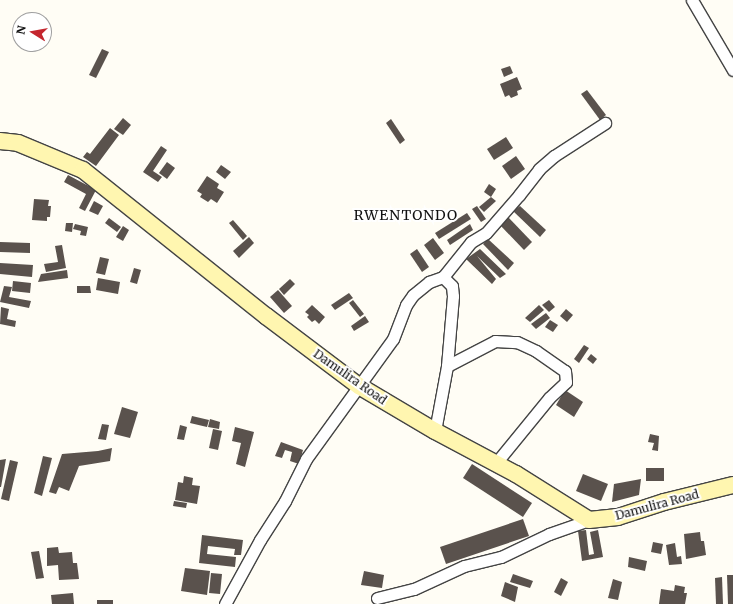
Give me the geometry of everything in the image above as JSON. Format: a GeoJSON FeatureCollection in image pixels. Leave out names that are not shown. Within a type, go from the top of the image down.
{"type":"FeatureCollection","features":[{"type":"Feature","properties":{"kind":"street"},"geometry":{"type":"LineString","coordinates":[[692,0],[733,70]]}},
{"type":"Feature","properties":{"kind":"street"},"geometry":{"type":"LineString","coordinates":[[225,604],[260,540],[285,501],[306,459],[393,339],[406,305],[413,295],[429,282],[443,277],[471,242],[486,233],[519,196],[539,169],[554,156],[605,123]]}},
{"type":"Feature","properties":{"kind":"street","name":"Damulira Road"},"geometry":{"type":"LineString","coordinates":[[0,141],[18,143],[83,170],[255,307],[359,386],[435,431],[496,463],[589,520],[618,517],[664,502],[733,485]]}},
{"type":"Feature","properties":{"kind":"street"},"geometry":{"type":"LineString","coordinates":[[435,431],[447,366],[454,296],[452,286],[443,277]]}},
{"type":"Feature","properties":{"kind":"street"},"geometry":{"type":"LineString","coordinates":[[447,366],[495,341],[517,342],[536,351],[565,371],[566,382],[549,398],[496,463]]}},
{"type":"Feature","properties":{"kind":"street"},"geometry":{"type":"LineString","coordinates":[[377,598],[414,589],[464,566],[501,556],[542,537],[589,520]]}},
{"type":"Feature","properties":{"kind":"building"},"geometry":{"type":"Polygon","coordinates":[[[102,49],[109,52],[96,78],[89,75],[102,49]]]}},
{"type":"Feature","properties":{"kind":"building"},"geometry":{"type":"Polygon","coordinates":[[[510,66],[513,73],[504,77],[501,69],[510,66]]]}},
{"type":"Feature","properties":{"kind":"building"},"geometry":{"type":"Polygon","coordinates":[[[517,77],[522,89],[517,91],[518,95],[511,98],[509,95],[505,97],[500,84],[517,77]]]}},
{"type":"Feature","properties":{"kind":"building"},"geometry":{"type":"Polygon","coordinates":[[[587,90],[606,115],[600,120],[581,94],[587,90]]]}},
{"type":"Feature","properties":{"kind":"building"},"geometry":{"type":"Polygon","coordinates":[[[123,118],[131,125],[123,135],[114,129],[123,118]]]}},
{"type":"Feature","properties":{"kind":"building"},"geometry":{"type":"Polygon","coordinates":[[[391,119],[405,140],[400,144],[386,123],[391,119]]]}},
{"type":"Feature","properties":{"kind":"building"},"geometry":{"type":"Polygon","coordinates":[[[110,128],[119,135],[96,166],[83,157],[87,152],[90,154],[110,128]]]}},
{"type":"Feature","properties":{"kind":"building"},"geometry":{"type":"Polygon","coordinates":[[[506,137],[513,148],[494,160],[487,149],[506,137]]]}},
{"type":"Feature","properties":{"kind":"building"},"geometry":{"type":"Polygon","coordinates":[[[161,146],[167,150],[153,171],[162,177],[158,182],[143,172],[161,146]]]}},
{"type":"Feature","properties":{"kind":"building"},"geometry":{"type":"Polygon","coordinates":[[[516,156],[525,169],[511,179],[502,166],[516,156]]]}},
{"type":"Feature","properties":{"kind":"building"},"geometry":{"type":"Polygon","coordinates":[[[167,162],[175,168],[167,179],[159,173],[167,162]]]}},
{"type":"Feature","properties":{"kind":"building"},"geometry":{"type":"Polygon","coordinates":[[[221,165],[231,172],[225,179],[216,172],[221,165]]]}},
{"type":"Feature","properties":{"kind":"building"},"geometry":{"type":"Polygon","coordinates":[[[68,175],[96,190],[85,211],[79,208],[86,194],[64,182],[68,175]]]}},
{"type":"Feature","properties":{"kind":"building"},"geometry":{"type":"Polygon","coordinates":[[[207,176],[219,184],[217,188],[224,192],[217,203],[211,199],[208,202],[200,197],[202,194],[197,191],[207,176]]]}},
{"type":"Feature","properties":{"kind":"building"},"geometry":{"type":"Polygon","coordinates":[[[489,184],[496,189],[491,197],[484,192],[489,184]]]}},
{"type":"Feature","properties":{"kind":"building"},"geometry":{"type":"Polygon","coordinates":[[[491,197],[496,201],[484,212],[479,207],[491,197]]]}},
{"type":"Feature","properties":{"kind":"building"},"geometry":{"type":"Polygon","coordinates":[[[34,199],[49,200],[48,206],[51,206],[50,217],[47,217],[47,221],[32,220],[34,199]]]}},
{"type":"Feature","properties":{"kind":"building"},"geometry":{"type":"Polygon","coordinates":[[[94,201],[103,206],[98,215],[89,211],[94,201]]]}},
{"type":"Feature","properties":{"kind":"building"},"geometry":{"type":"Polygon","coordinates":[[[477,206],[486,219],[481,222],[472,209],[477,206]]]}},
{"type":"Feature","properties":{"kind":"building"},"geometry":{"type":"Polygon","coordinates":[[[520,206],[546,230],[540,237],[513,211],[520,206]]]}},
{"type":"Feature","properties":{"kind":"building"},"geometry":{"type":"Polygon","coordinates":[[[467,213],[471,219],[439,239],[435,233],[467,213]]]}},
{"type":"Feature","properties":{"kind":"building"},"geometry":{"type":"Polygon","coordinates":[[[507,216],[532,242],[524,250],[499,224],[507,216]]]}},
{"type":"Feature","properties":{"kind":"building"},"geometry":{"type":"Polygon","coordinates":[[[109,218],[121,227],[117,232],[105,223],[109,218]]]}},
{"type":"Feature","properties":{"kind":"building"},"geometry":{"type":"Polygon","coordinates":[[[233,220],[247,236],[243,240],[229,223],[233,220]]]}},
{"type":"Feature","properties":{"kind":"building"},"geometry":{"type":"Polygon","coordinates":[[[66,223],[73,223],[72,232],[65,231],[66,223]]]}},
{"type":"Feature","properties":{"kind":"building"},"geometry":{"type":"Polygon","coordinates":[[[75,224],[88,227],[86,236],[80,235],[81,231],[73,229],[75,224]]]}},
{"type":"Feature","properties":{"kind":"building"},"geometry":{"type":"Polygon","coordinates":[[[470,224],[473,230],[450,245],[447,240],[470,224]]]}},
{"type":"Feature","properties":{"kind":"building"},"geometry":{"type":"Polygon","coordinates":[[[123,226],[129,230],[123,241],[116,237],[123,226]]]}},
{"type":"Feature","properties":{"kind":"building"},"geometry":{"type":"Polygon","coordinates":[[[249,237],[254,243],[239,258],[233,251],[249,237]]]}},
{"type":"Feature","properties":{"kind":"building"},"geometry":{"type":"Polygon","coordinates":[[[433,238],[444,253],[435,260],[424,245],[433,238]]]}},
{"type":"Feature","properties":{"kind":"building"},"geometry":{"type":"Polygon","coordinates":[[[488,239],[514,263],[508,270],[483,244],[488,239]]]}},
{"type":"Feature","properties":{"kind":"building"},"geometry":{"type":"Polygon","coordinates":[[[0,242],[30,243],[30,253],[0,252],[0,242]]]}},
{"type":"Feature","properties":{"kind":"building"},"geometry":{"type":"Polygon","coordinates":[[[62,245],[66,268],[46,272],[44,264],[58,262],[55,246],[62,245]]]}},
{"type":"Feature","properties":{"kind":"building"},"geometry":{"type":"Polygon","coordinates":[[[417,249],[429,267],[422,272],[410,254],[417,249]]]}},
{"type":"Feature","properties":{"kind":"building"},"geometry":{"type":"Polygon","coordinates":[[[480,249],[506,274],[500,278],[477,256],[496,279],[492,284],[466,259],[480,249]]]}},
{"type":"Feature","properties":{"kind":"building"},"geometry":{"type":"Polygon","coordinates":[[[100,257],[109,259],[105,275],[96,273],[100,257]]]}},
{"type":"Feature","properties":{"kind":"building"},"geometry":{"type":"Polygon","coordinates":[[[0,263],[33,265],[32,277],[0,274],[0,263]]]}},
{"type":"Feature","properties":{"kind":"building"},"geometry":{"type":"Polygon","coordinates":[[[134,268],[141,270],[137,284],[130,282],[134,268]]]}},
{"type":"Feature","properties":{"kind":"building"},"geometry":{"type":"Polygon","coordinates":[[[67,270],[68,278],[38,282],[41,274],[67,270]]]}},
{"type":"Feature","properties":{"kind":"building"},"geometry":{"type":"Polygon","coordinates":[[[98,278],[120,282],[118,294],[96,290],[98,278]]]}},
{"type":"Feature","properties":{"kind":"building"},"geometry":{"type":"Polygon","coordinates":[[[290,279],[295,284],[284,295],[279,289],[290,279]]]}},
{"type":"Feature","properties":{"kind":"building"},"geometry":{"type":"Polygon","coordinates":[[[13,281],[31,283],[30,293],[12,291],[13,281]]]}},
{"type":"Feature","properties":{"kind":"building"},"geometry":{"type":"Polygon","coordinates":[[[4,286],[12,287],[9,297],[31,301],[29,308],[0,302],[4,286]]]}},
{"type":"Feature","properties":{"kind":"building"},"geometry":{"type":"Polygon","coordinates":[[[77,286],[90,286],[91,293],[77,293],[77,286]]]}},
{"type":"Feature","properties":{"kind":"building"},"geometry":{"type":"Polygon","coordinates":[[[278,290],[292,306],[284,313],[270,297],[278,290]]]}},
{"type":"Feature","properties":{"kind":"building"},"geometry":{"type":"Polygon","coordinates":[[[349,293],[353,298],[335,310],[331,305],[349,293]]]}},
{"type":"Feature","properties":{"kind":"building"},"geometry":{"type":"Polygon","coordinates":[[[353,300],[364,314],[360,317],[349,303],[353,300]]]}},
{"type":"Feature","properties":{"kind":"building"},"geometry":{"type":"Polygon","coordinates":[[[549,300],[555,307],[549,312],[542,305],[549,300]]]}},
{"type":"Feature","properties":{"kind":"building"},"geometry":{"type":"Polygon","coordinates":[[[312,305],[325,317],[319,324],[315,320],[312,322],[307,317],[309,315],[305,312],[312,305]]]}},
{"type":"Feature","properties":{"kind":"building"},"geometry":{"type":"Polygon","coordinates":[[[539,305],[544,310],[530,322],[525,318],[539,305]]]}},
{"type":"Feature","properties":{"kind":"building"},"geometry":{"type":"Polygon","coordinates":[[[1,307],[9,309],[7,319],[16,321],[15,327],[0,324],[1,307]]]}},
{"type":"Feature","properties":{"kind":"building"},"geometry":{"type":"Polygon","coordinates":[[[566,309],[573,315],[567,322],[560,316],[566,309]]]}},
{"type":"Feature","properties":{"kind":"building"},"geometry":{"type":"Polygon","coordinates":[[[546,313],[550,318],[536,329],[531,324],[546,313]]]}},
{"type":"Feature","properties":{"kind":"building"},"geometry":{"type":"Polygon","coordinates":[[[365,316],[369,322],[354,331],[351,326],[365,316]]]}},
{"type":"Feature","properties":{"kind":"building"},"geometry":{"type":"Polygon","coordinates":[[[550,320],[558,325],[553,332],[545,327],[550,320]]]}},
{"type":"Feature","properties":{"kind":"building"},"geometry":{"type":"Polygon","coordinates":[[[584,345],[589,348],[579,363],[574,359],[584,345]]]}},
{"type":"Feature","properties":{"kind":"building"},"geometry":{"type":"Polygon","coordinates":[[[591,354],[597,359],[593,364],[587,359],[591,354]]]}},
{"type":"Feature","properties":{"kind":"building"},"geometry":{"type":"Polygon","coordinates":[[[565,390],[583,402],[574,417],[556,405],[565,390]]]}},
{"type":"Feature","properties":{"kind":"building"},"geometry":{"type":"Polygon","coordinates":[[[122,407],[138,412],[130,438],[114,434],[122,407]]]}},
{"type":"Feature","properties":{"kind":"building"},"geometry":{"type":"Polygon","coordinates":[[[192,416],[209,420],[207,427],[190,423],[192,416]]]}},
{"type":"Feature","properties":{"kind":"building"},"geometry":{"type":"Polygon","coordinates":[[[210,419],[220,422],[219,429],[208,427],[210,419]]]}},
{"type":"Feature","properties":{"kind":"building"},"geometry":{"type":"Polygon","coordinates":[[[102,424],[109,425],[106,440],[98,439],[102,424]]]}},
{"type":"Feature","properties":{"kind":"building"},"geometry":{"type":"Polygon","coordinates":[[[180,425],[187,427],[184,440],[177,439],[180,425]]]}},
{"type":"Feature","properties":{"kind":"building"},"geometry":{"type":"Polygon","coordinates":[[[235,427],[254,432],[245,467],[236,464],[241,443],[232,441],[235,427]]]}},
{"type":"Feature","properties":{"kind":"building"},"geometry":{"type":"Polygon","coordinates":[[[213,429],[222,431],[218,450],[209,448],[213,429]]]}},
{"type":"Feature","properties":{"kind":"building"},"geometry":{"type":"Polygon","coordinates":[[[650,434],[659,436],[658,451],[652,450],[654,443],[648,442],[650,434]]]}},
{"type":"Feature","properties":{"kind":"building"},"geometry":{"type":"Polygon","coordinates":[[[281,442],[303,450],[299,464],[290,461],[292,452],[285,450],[282,458],[275,456],[281,442]]]}},
{"type":"Feature","properties":{"kind":"building"},"geometry":{"type":"Polygon","coordinates":[[[112,448],[110,461],[79,466],[69,491],[59,487],[56,494],[49,492],[62,454],[98,451],[112,448]]]}},
{"type":"Feature","properties":{"kind":"building"},"geometry":{"type":"Polygon","coordinates":[[[43,456],[52,458],[42,496],[34,493],[43,456]]]}},
{"type":"Feature","properties":{"kind":"building"},"geometry":{"type":"Polygon","coordinates":[[[6,459],[1,487],[0,487],[0,460],[6,459]]]}},
{"type":"Feature","properties":{"kind":"building"},"geometry":{"type":"Polygon","coordinates":[[[10,460],[18,462],[9,501],[1,499],[10,460]]]}},
{"type":"Feature","properties":{"kind":"building"},"geometry":{"type":"Polygon","coordinates":[[[472,464],[532,503],[523,517],[463,478],[472,464]]]}},
{"type":"Feature","properties":{"kind":"building"},"geometry":{"type":"Polygon","coordinates":[[[646,468],[664,468],[664,481],[646,481],[646,468]]]}},
{"type":"Feature","properties":{"kind":"building"},"geometry":{"type":"Polygon","coordinates":[[[583,474],[608,484],[601,501],[576,491],[583,474]]]}},
{"type":"Feature","properties":{"kind":"building"},"geometry":{"type":"Polygon","coordinates":[[[184,476],[193,478],[192,485],[200,486],[197,504],[175,500],[178,482],[183,483],[184,476]]]}},
{"type":"Feature","properties":{"kind":"building"},"geometry":{"type":"Polygon","coordinates":[[[641,479],[639,495],[612,502],[614,484],[641,479]]]}},
{"type":"Feature","properties":{"kind":"building"},"geometry":{"type":"Polygon","coordinates":[[[174,501],[187,503],[186,508],[173,506],[174,501]]]}},
{"type":"Feature","properties":{"kind":"building"},"geometry":{"type":"Polygon","coordinates":[[[523,519],[529,536],[446,564],[440,547],[523,519]]]}},
{"type":"Feature","properties":{"kind":"building"},"geometry":{"type":"Polygon","coordinates":[[[586,530],[589,555],[594,554],[590,532],[598,530],[603,557],[582,561],[578,531],[586,530]]]}},
{"type":"Feature","properties":{"kind":"building"},"geometry":{"type":"Polygon","coordinates":[[[700,532],[701,541],[704,541],[706,555],[686,559],[684,534],[700,532]]]}},
{"type":"Feature","properties":{"kind":"building"},"geometry":{"type":"Polygon","coordinates":[[[202,535],[243,540],[241,555],[234,555],[235,549],[208,546],[207,554],[236,557],[235,567],[199,563],[202,535]]]}},
{"type":"Feature","properties":{"kind":"building"},"geometry":{"type":"Polygon","coordinates":[[[653,542],[663,544],[661,554],[651,552],[653,542]]]}},
{"type":"Feature","properties":{"kind":"building"},"geometry":{"type":"Polygon","coordinates":[[[675,543],[677,557],[681,556],[682,564],[669,565],[666,545],[675,543]]]}},
{"type":"Feature","properties":{"kind":"building"},"geometry":{"type":"Polygon","coordinates":[[[58,547],[59,553],[72,552],[73,563],[77,563],[79,579],[59,580],[58,565],[47,566],[47,548],[58,547]]]}},
{"type":"Feature","properties":{"kind":"building"},"geometry":{"type":"Polygon","coordinates":[[[39,551],[44,578],[36,579],[31,552],[39,551]]]}},
{"type":"Feature","properties":{"kind":"building"},"geometry":{"type":"Polygon","coordinates":[[[629,557],[647,561],[645,571],[628,567],[629,557]]]}},
{"type":"Feature","properties":{"kind":"building"},"geometry":{"type":"Polygon","coordinates":[[[185,568],[210,571],[207,595],[181,591],[185,568]]]}},
{"type":"Feature","properties":{"kind":"building"},"geometry":{"type":"Polygon","coordinates":[[[364,571],[384,575],[382,588],[361,585],[364,571]]]}},
{"type":"Feature","properties":{"kind":"building"},"geometry":{"type":"Polygon","coordinates":[[[211,573],[222,574],[220,594],[209,593],[211,573]]]}},
{"type":"Feature","properties":{"kind":"building"},"geometry":{"type":"Polygon","coordinates":[[[513,574],[533,581],[530,588],[510,582],[513,574]]]}},
{"type":"Feature","properties":{"kind":"building"},"geometry":{"type":"Polygon","coordinates":[[[727,575],[733,575],[733,604],[728,604],[727,575]]]}},
{"type":"Feature","properties":{"kind":"building"},"geometry":{"type":"Polygon","coordinates":[[[722,577],[723,604],[716,604],[715,578],[722,577]]]}},
{"type":"Feature","properties":{"kind":"building"},"geometry":{"type":"Polygon","coordinates":[[[561,578],[568,582],[561,596],[554,592],[561,578]]]}},
{"type":"Feature","properties":{"kind":"building"},"geometry":{"type":"Polygon","coordinates":[[[613,579],[622,582],[618,600],[608,598],[613,579]]]}},
{"type":"Feature","properties":{"kind":"building"},"geometry":{"type":"Polygon","coordinates":[[[505,582],[518,587],[515,602],[501,596],[505,582]]]}},
{"type":"Feature","properties":{"kind":"building"},"geometry":{"type":"Polygon","coordinates":[[[675,585],[685,587],[684,593],[687,593],[685,604],[659,604],[661,589],[674,591],[675,585]]]}},
{"type":"Feature","properties":{"kind":"building"},"geometry":{"type":"Polygon","coordinates":[[[73,593],[74,604],[52,604],[51,595],[73,593]]]}},
{"type":"Feature","properties":{"kind":"building"},"geometry":{"type":"Polygon","coordinates":[[[97,600],[113,600],[113,604],[97,604],[97,600]]]}},
{"type":"Feature","properties":{"kind":"district","name":"RWENTONDO"},"geometry":{"type":"Point","coordinates":[406,215]}}]}
